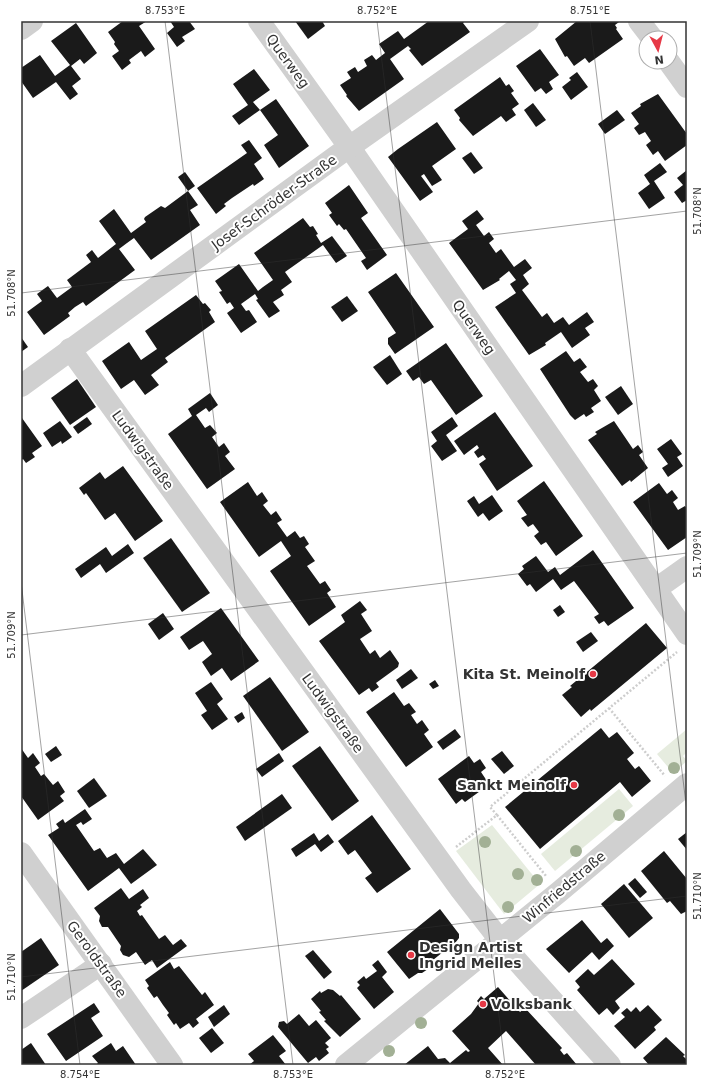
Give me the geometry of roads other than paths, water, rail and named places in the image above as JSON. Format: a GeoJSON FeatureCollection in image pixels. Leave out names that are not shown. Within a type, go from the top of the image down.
{"type":"FeatureCollection","features":[{"type":"Feature","properties":{"kind":"street"},"geometry":{"type":"LineString","coordinates":[[21,29],[32,21]]}},
{"type":"Feature","properties":{"kind":"street","name":"Querweg"},"geometry":{"type":"LineString","coordinates":[[259,21],[350,148],[656,590],[684,641]]}},
{"type":"Feature","properties":{"kind":"street","name":"Josef-Schröder-Straße"},"geometry":{"type":"LineString","coordinates":[[21,386],[70,349],[528,21]]}},
{"type":"Feature","properties":{"kind":"street"},"geometry":{"type":"LineString","coordinates":[[639,21],[646,30]]}},
{"type":"Feature","properties":{"kind":"street"},"geometry":{"type":"LineString","coordinates":[[675,70],[687,87]]}},
{"type":"Feature","properties":{"kind":"street","name":"Ludwigstraße"},"geometry":{"type":"LineString","coordinates":[[70,349],[456,884],[499,940],[610,1065]]}},
{"type":"Feature","properties":{"kind":"street"},"geometry":{"type":"LineString","coordinates":[[656,590],[687,566]]}},
{"type":"Feature","properties":{"kind":"street","name":"Winfriedstraße"},"geometry":{"type":"LineString","coordinates":[[346,1065],[559,892],[687,784]]}},
{"type":"Feature","properties":{"kind":"street","name":"Geroldstraße"},"geometry":{"type":"LineString","coordinates":[[21,853],[172,1065]]}},
{"type":"Feature","properties":{"kind":"street"},"geometry":{"type":"LineString","coordinates":[[21,1018],[101,964]]}},
{"type":"Feature","properties":{"kind":"place","name":"Kita St. Meinolf"},"geometry":{"type":"Point","coordinates":[593,674]}},
{"type":"Feature","properties":{"kind":"place","name":"Sankt Meinolf"},"geometry":{"type":"Point","coordinates":[574,785]}},
{"type":"Feature","properties":{"kind":"place","name":"Design Artist Ingrid Melles"},"geometry":{"type":"Point","coordinates":[411,955]}},
{"type":"Feature","properties":{"kind":"place","name":"Volksbank"},"geometry":{"type":"Point","coordinates":[483,1004]}}]}
